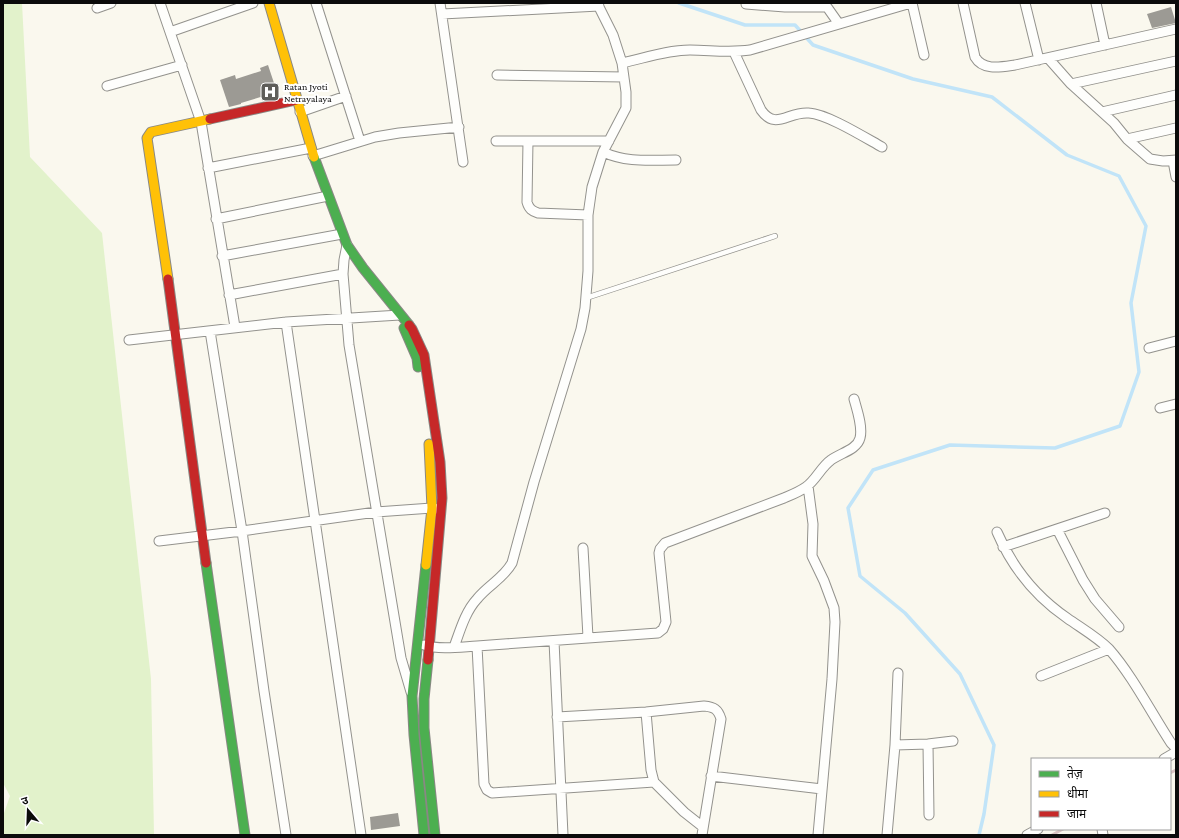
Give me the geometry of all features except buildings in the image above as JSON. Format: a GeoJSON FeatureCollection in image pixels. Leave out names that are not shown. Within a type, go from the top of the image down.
{"type":"FeatureCollection","features":[{"type":"Feature","properties":{"kind":"main road"},"geometry":{"type":"LineString","coordinates":[[269,3],[312,152],[342,234],[347,245],[363,268],[412,329],[424,355],[440,462],[442,498],[437,509],[412,696],[414,735],[424,835]]}},
{"type":"Feature","properties":{"kind":"main road"},"geometry":{"type":"LineString","coordinates":[[245,835],[202,535],[166,262],[147,138],[151,132],[296,100]]}},
{"type":"Feature","properties":{"kind":"main road"},"geometry":{"type":"LineString","coordinates":[[435,835],[424,728],[424,699],[437,509]]}},
{"type":"Feature","properties":{"kind":"street"},"geometry":{"type":"LineString","coordinates":[[97,8],[111,3]]}},
{"type":"Feature","properties":{"kind":"street"},"geometry":{"type":"LineString","coordinates":[[160,3],[201,122],[222,256],[235,327]]}},
{"type":"Feature","properties":{"kind":"street"},"geometry":{"type":"LineString","coordinates":[[170,32],[253,3]]}},
{"type":"Feature","properties":{"kind":"street"},"geometry":{"type":"LineString","coordinates":[[316,3],[360,141]]}},
{"type":"Feature","properties":{"kind":"street"},"geometry":{"type":"LineString","coordinates":[[440,3],[463,162]]}},
{"type":"Feature","properties":{"kind":"street"},"geometry":{"type":"LineString","coordinates":[[746,3],[785,7],[827,7],[839,24]]}},
{"type":"Feature","properties":{"kind":"street"},"geometry":{"type":"LineString","coordinates":[[622,63],[674,51],[690,50],[734,52],[750,50],[912,3],[924,55]]}},
{"type":"Feature","properties":{"kind":"street"},"geometry":{"type":"LineString","coordinates":[[964,3],[975,57],[978,62],[984,66],[997,67],[1015,65],[1176,29]]}},
{"type":"Feature","properties":{"kind":"street"},"geometry":{"type":"LineString","coordinates":[[1025,3],[1043,59],[1102,112],[1127,139],[1150,159],[1163,161],[1175,160],[1176,177]]}},
{"type":"Feature","properties":{"kind":"street"},"geometry":{"type":"LineString","coordinates":[[1096,3],[1105,45]]}},
{"type":"Feature","properties":{"kind":"street"},"geometry":{"type":"LineString","coordinates":[[442,14],[598,4],[613,35],[622,63],[626,108],[603,152],[592,187],[588,214],[586,298],[581,329],[512,562],[507,571],[485,590],[468,611],[454,647]]}},
{"type":"Feature","properties":{"kind":"street"},"geometry":{"type":"LineString","coordinates":[[734,52],[761,110],[765,116],[771,120],[777,120],[798,114],[816,114],[882,146]]}},
{"type":"Feature","properties":{"kind":"street"},"geometry":{"type":"LineString","coordinates":[[1071,84],[1176,61]]}},
{"type":"Feature","properties":{"kind":"street"},"geometry":{"type":"LineString","coordinates":[[107,86],[182,66]]}},
{"type":"Feature","properties":{"kind":"street"},"geometry":{"type":"LineString","coordinates":[[497,75],[624,77]]}},
{"type":"Feature","properties":{"kind":"street"},"geometry":{"type":"LineString","coordinates":[[1102,112],[1176,95]]}},
{"type":"Feature","properties":{"kind":"street"},"geometry":{"type":"LineString","coordinates":[[300,112],[346,96]]}},
{"type":"Feature","properties":{"kind":"street"},"geometry":{"type":"LineString","coordinates":[[208,168],[312,152],[400,133],[459,127]]}},
{"type":"Feature","properties":{"kind":"street"},"geometry":{"type":"LineString","coordinates":[[1127,139],[1176,128]]}},
{"type":"Feature","properties":{"kind":"street"},"geometry":{"type":"LineString","coordinates":[[496,141],[609,141]]}},
{"type":"Feature","properties":{"kind":"street"},"geometry":{"type":"LineString","coordinates":[[528,141],[528,202],[532,211],[538,213],[588,214]]}},
{"type":"Feature","properties":{"kind":"street"},"geometry":{"type":"LineString","coordinates":[[603,152],[615,158],[624,160],[676,160]]}},
{"type":"Feature","properties":{"kind":"street"},"geometry":{"type":"LineString","coordinates":[[216,219],[328,196]]}},
{"type":"Feature","properties":{"kind":"street"},"geometry":{"type":"LineString","coordinates":[[222,256],[342,234]]}},
{"type":"Feature","properties":{"kind":"street"},"geometry":{"type":"LineString","coordinates":[[347,245],[343,274],[349,345],[376,512],[401,658],[412,696],[424,699]]}},
{"type":"Feature","properties":{"kind":"street"},"geometry":{"type":"LineString","coordinates":[[229,295],[343,274]]}},
{"type":"Feature","properties":{"kind":"street"},"geometry":{"type":"LineString","coordinates":[[129,340],[286,322],[400,315]]}},
{"type":"Feature","properties":{"kind":"street"},"geometry":{"type":"LineString","coordinates":[[286,322],[361,835]]}},
{"type":"Feature","properties":{"kind":"street"},"geometry":{"type":"LineString","coordinates":[[210,331],[242,531],[286,835]]}},
{"type":"Feature","properties":{"kind":"street"},"geometry":{"type":"LineString","coordinates":[[1149,348],[1176,341]]}},
{"type":"Feature","properties":{"kind":"street"},"geometry":{"type":"LineString","coordinates":[[418,643],[428,646],[454,647],[658,633],[663,629],[666,622],[658,553],[660,548],[665,543],[784,498],[808,486],[824,466],[832,459],[851,449],[860,439],[861,430],[854,399]]}},
{"type":"Feature","properties":{"kind":"street"},"geometry":{"type":"LineString","coordinates":[[1160,408],[1176,404]]}},
{"type":"Feature","properties":{"kind":"street"},"geometry":{"type":"LineString","coordinates":[[808,486],[813,524],[812,556],[824,581],[834,608],[835,622],[832,679],[818,835]]}},
{"type":"Feature","properties":{"kind":"street"},"geometry":{"type":"LineString","coordinates":[[158,541],[376,512],[437,509]]}},
{"type":"Feature","properties":{"kind":"street"},"geometry":{"type":"LineString","coordinates":[[1003,547],[1105,514]]}},
{"type":"Feature","properties":{"kind":"street"},"geometry":{"type":"LineString","coordinates":[[1057,529],[1083,580],[1095,599],[1119,627]]}},
{"type":"Feature","properties":{"kind":"street"},"geometry":{"type":"LineString","coordinates":[[997,532],[1003,547],[1016,569],[1037,594],[1065,617],[1109,649],[1124,668],[1171,743],[1176,748]]}},
{"type":"Feature","properties":{"kind":"street"},"geometry":{"type":"LineString","coordinates":[[583,548],[588,638]]}},
{"type":"Feature","properties":{"kind":"street"},"geometry":{"type":"LineString","coordinates":[[554,641],[563,835]]}},
{"type":"Feature","properties":{"kind":"street"},"geometry":{"type":"LineString","coordinates":[[477,646],[484,784],[487,790],[492,793],[654,782]]}},
{"type":"Feature","properties":{"kind":"street"},"geometry":{"type":"LineString","coordinates":[[1041,676],[1109,649]]}},
{"type":"Feature","properties":{"kind":"street"},"geometry":{"type":"LineString","coordinates":[[887,835],[895,746],[898,673]]}},
{"type":"Feature","properties":{"kind":"street"},"geometry":{"type":"LineString","coordinates":[[557,717],[646,712],[704,706],[713,707],[718,711],[721,718],[702,831]]}},
{"type":"Feature","properties":{"kind":"street"},"geometry":{"type":"LineString","coordinates":[[646,712],[651,770],[654,782],[702,831]]}},
{"type":"Feature","properties":{"kind":"street"},"geometry":{"type":"LineString","coordinates":[[895,746],[954,741]]}},
{"type":"Feature","properties":{"kind":"street"},"geometry":{"type":"LineString","coordinates":[[928,744],[929,815]]}},
{"type":"Feature","properties":{"kind":"street"},"geometry":{"type":"LineString","coordinates":[[1166,758],[1176,752]]}},
{"type":"Feature","properties":{"kind":"street"},"geometry":{"type":"LineString","coordinates":[[711,776],[822,789]]}},
{"type":"Feature","properties":{"kind":"street"},"geometry":{"type":"LineString","coordinates":[[1027,835],[1036,830]]}},
{"type":"Feature","properties":{"kind":"lane"},"geometry":{"type":"LineString","coordinates":[[586,298],[776,236]]}},
{"type":"Feature","properties":{"kind":"green space"},"geometry":{"type":"Polygon","coordinates":[[[3,3],[22,3],[30,157],[102,233],[151,679],[154,835],[3,835],[3,816],[10,796],[3,783],[3,3]]]}},
{"type":"Feature","properties":{"kind":"waterway"},"geometry":{"type":"LineString","coordinates":[[679,3],[745,25],[795,25],[813,45],[913,79],[992,97],[1067,155],[1119,176],[1146,226],[1131,303],[1139,372],[1120,426],[1055,448],[950,445],[873,470],[848,508],[860,576],[905,613],[960,674],[994,745],[984,814],[979,835]]}},
{"type":"Feature","properties":{"kind":"railway"},"geometry":{"type":"LineString","coordinates":[[1171,772],[1176,770]]}},
{"type":"Feature","properties":{"kind":"railway"},"geometry":{"type":"LineString","coordinates":[[1052,835],[1061,830]]}},
{"type":"Feature","properties":{"kind":"traffic: fast"},"geometry":{"type":"LineString","coordinates":[[314,157],[347,245],[363,268],[409,325]]}},
{"type":"Feature","properties":{"kind":"traffic: fast"},"geometry":{"type":"LineString","coordinates":[[404,328],[417,358],[418,367]]}},
{"type":"Feature","properties":{"kind":"traffic: fast"},"geometry":{"type":"LineString","coordinates":[[206,563],[245,835]]}},
{"type":"Feature","properties":{"kind":"traffic: fast"},"geometry":{"type":"LineString","coordinates":[[424,835],[414,735],[412,696],[426,565]]}},
{"type":"Feature","properties":{"kind":"traffic: fast"},"geometry":{"type":"LineString","coordinates":[[428,660],[424,699],[424,728],[435,835]]}},
{"type":"Feature","properties":{"kind":"traffic: slow"},"geometry":{"type":"LineString","coordinates":[[269,3],[314,157]]}},
{"type":"Feature","properties":{"kind":"traffic: slow"},"geometry":{"type":"LineString","coordinates":[[168,279],[147,138],[151,132],[210,119]]}},
{"type":"Feature","properties":{"kind":"traffic: slow"},"geometry":{"type":"LineString","coordinates":[[426,565],[432,508],[429,444]]}},
{"type":"Feature","properties":{"kind":"traffic: jam"},"geometry":{"type":"LineString","coordinates":[[210,119],[296,100]]}},
{"type":"Feature","properties":{"kind":"traffic: jam"},"geometry":{"type":"LineString","coordinates":[[168,279],[206,563]]}},
{"type":"Feature","properties":{"kind":"traffic: jam"},"geometry":{"type":"LineString","coordinates":[[409,325],[424,355],[440,462],[442,498],[428,660]]}},
{"type":"Feature","properties":{"kind":"place","name":"Ratan Jyoti Netrayalaya"},"geometry":{"type":"Point","coordinates":[270,92]}}]}
